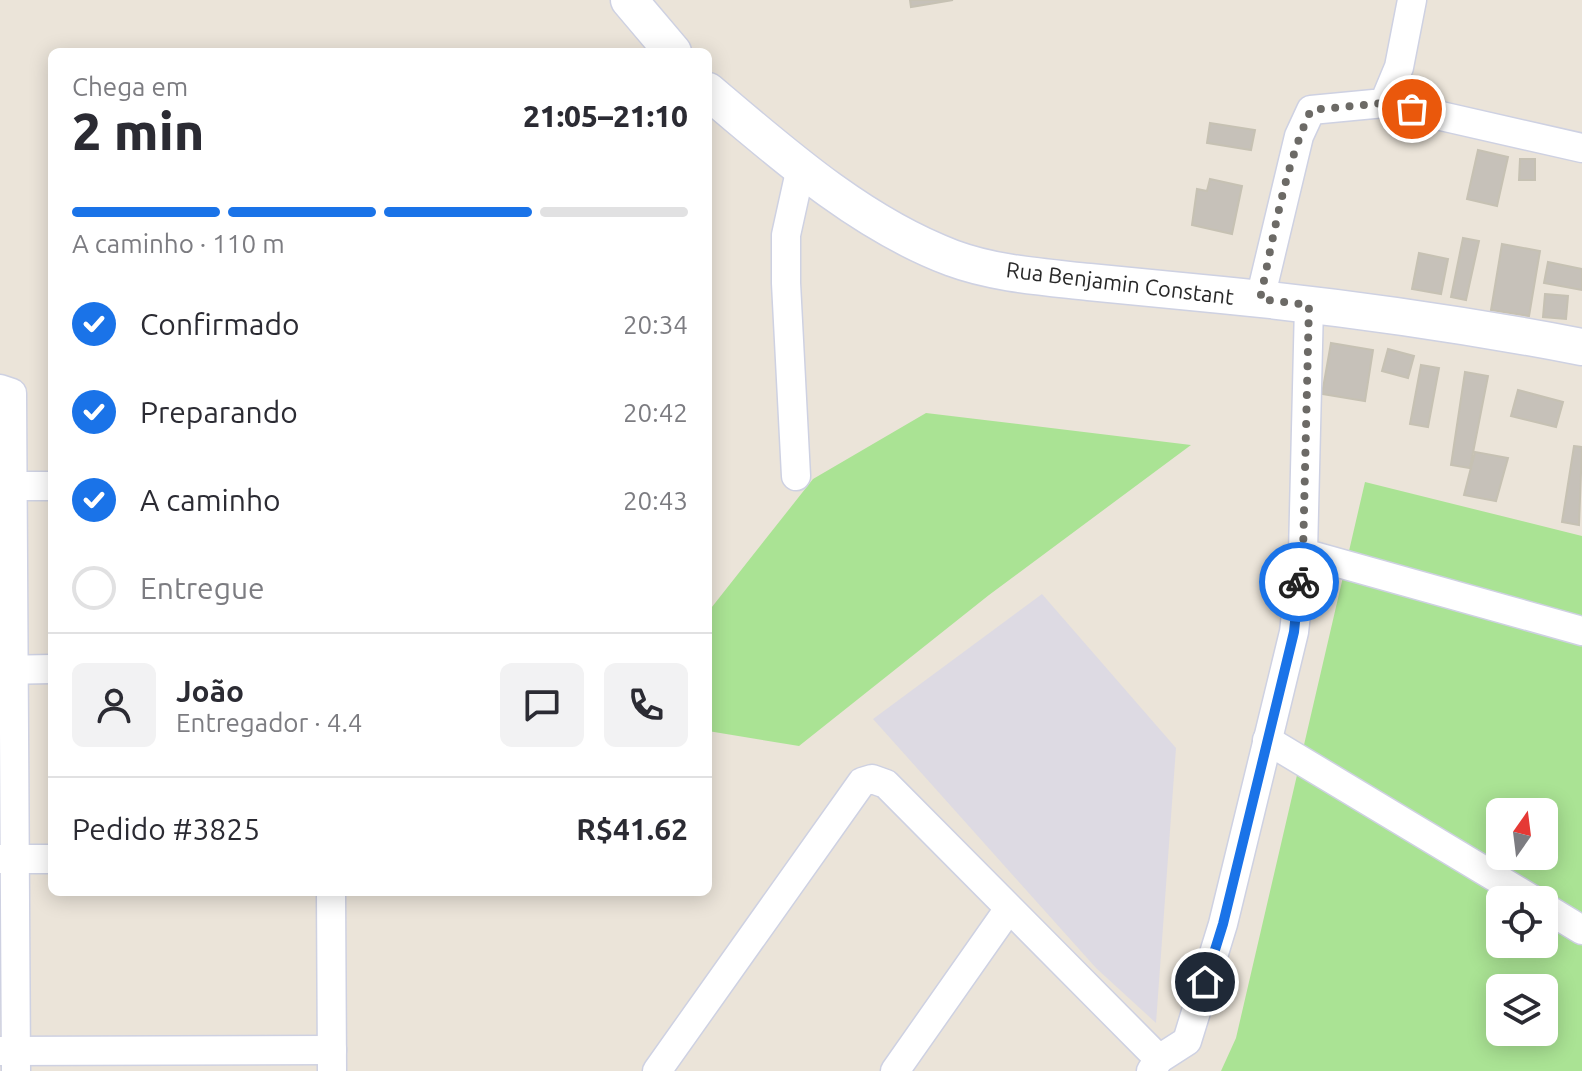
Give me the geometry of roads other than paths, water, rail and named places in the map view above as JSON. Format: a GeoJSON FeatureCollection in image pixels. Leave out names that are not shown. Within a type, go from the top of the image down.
{"type":"FeatureCollection","features":[{"type":"Feature","properties":{"kind":"street"},"geometry":{"type":"LineString","coordinates":[[629,0],[670,48]]}},
{"type":"Feature","properties":{"kind":"street"},"geometry":{"type":"LineString","coordinates":[[1384,103],[1399,67],[1412,0]]}},
{"type":"Feature","properties":{"kind":"street","name":"Rua Benjamin Constant"},"geometry":{"type":"LineString","coordinates":[[712,94],[801,167],[885,225],[953,258],[1028,276],[1260,299],[1453,323],[1582,347]]}},
{"type":"Feature","properties":{"kind":"street"},"geometry":{"type":"LineString","coordinates":[[1260,299],[1299,136],[1311,110],[1384,103],[1582,148]]}},
{"type":"Feature","properties":{"kind":"street"},"geometry":{"type":"LineString","coordinates":[[796,476],[786,235],[801,167]]}},
{"type":"Feature","properties":{"kind":"street"},"geometry":{"type":"LineString","coordinates":[[657,1071],[862,782],[872,779],[886,784],[1155,1065],[1187,1041],[1223,924],[1294,632],[1303,553],[1309,305]]}},
{"type":"Feature","properties":{"kind":"street"},"geometry":{"type":"LineString","coordinates":[[0,389],[12,393],[6,486],[11,1058],[332,1060],[331,896]]}},
{"type":"Feature","properties":{"kind":"street"},"geometry":{"type":"LineString","coordinates":[[6,486],[48,486]]}},
{"type":"Feature","properties":{"kind":"street"},"geometry":{"type":"LineString","coordinates":[[1303,553],[1582,631]]}},
{"type":"Feature","properties":{"kind":"street"},"geometry":{"type":"LineString","coordinates":[[7,670],[48,669]]}},
{"type":"Feature","properties":{"kind":"street"},"geometry":{"type":"LineString","coordinates":[[1267,740],[1510,886]]}},
{"type":"Feature","properties":{"kind":"street"},"geometry":{"type":"LineString","coordinates":[[7,859],[48,859]]}},
{"type":"Feature","properties":{"kind":"street"},"geometry":{"type":"LineString","coordinates":[[895,1071],[1008,910]]}},
{"type":"Feature","properties":{"kind":"street"},"geometry":{"type":"LineString","coordinates":[[1558,915],[1582,930]]}}]}
